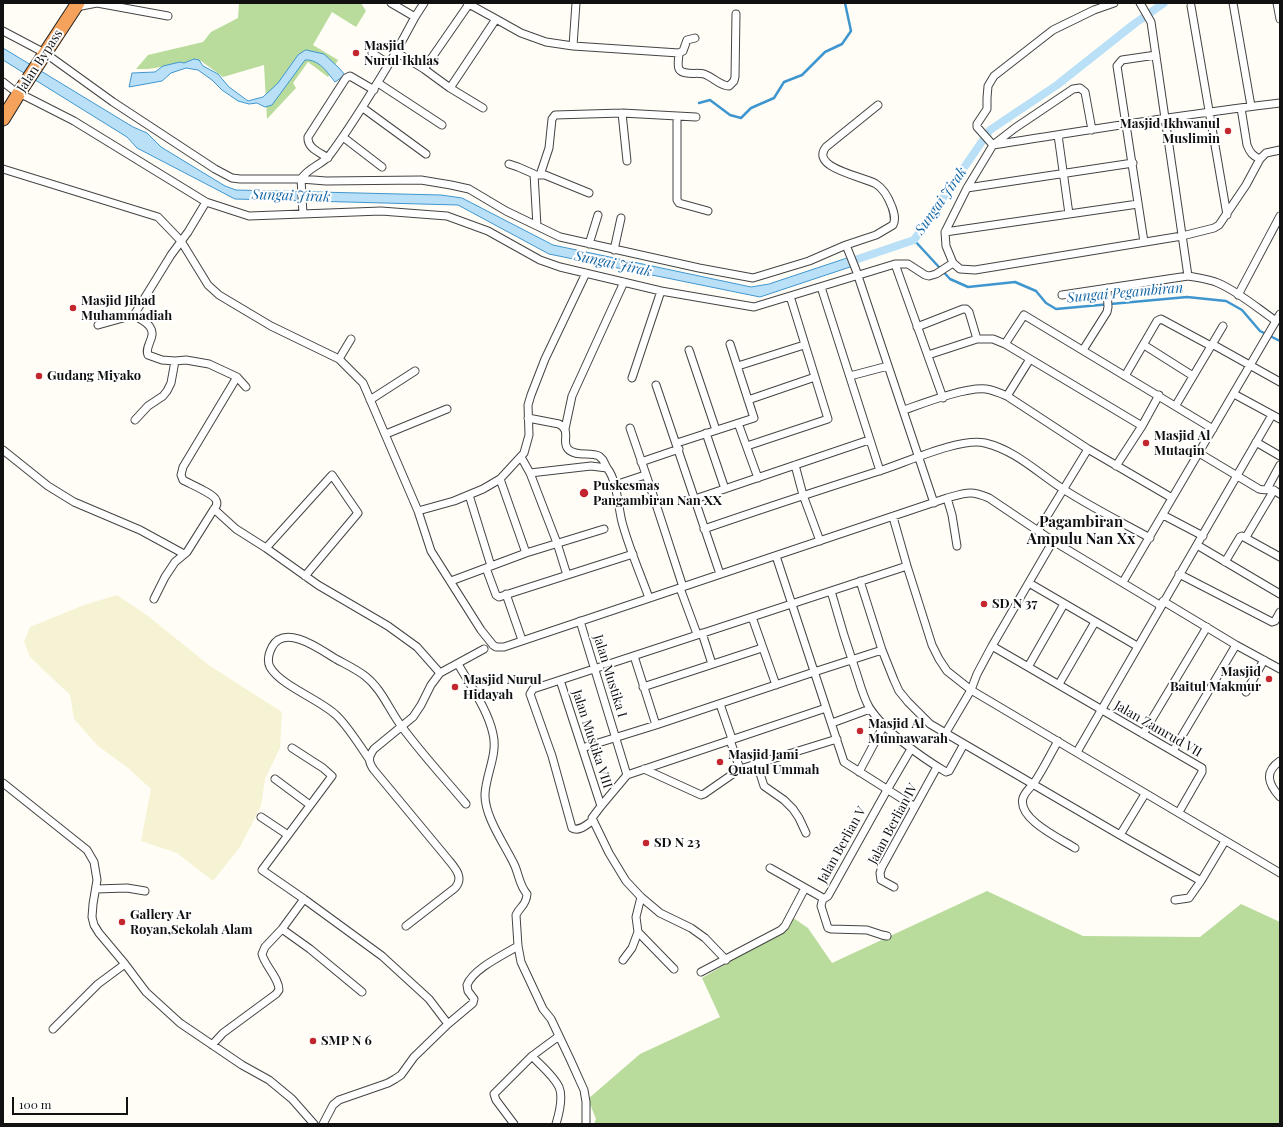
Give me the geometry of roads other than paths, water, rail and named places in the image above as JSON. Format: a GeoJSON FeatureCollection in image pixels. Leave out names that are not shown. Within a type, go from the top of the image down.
{"type":"FeatureCollection","features":[{"type":"Feature","properties":{"kind":"highway","name":"Jalan Bypass"},"geometry":{"type":"LineString","coordinates":[[3,103],[75,4]]}},
{"type":"Feature","properties":{"kind":"highway","name":"Jalan Bypass"},"geometry":{"type":"LineString","coordinates":[[3,119],[15,86]]}},
{"type":"Feature","properties":{"kind":"street"},"geometry":{"type":"LineString","coordinates":[[75,4],[97,3],[168,16]]}},
{"type":"Feature","properties":{"kind":"street"},"geometry":{"type":"LineString","coordinates":[[391,3],[415,17]]}},
{"type":"Feature","properties":{"kind":"street"},"geometry":{"type":"LineString","coordinates":[[302,211],[302,182],[306,172],[328,158],[343,137],[376,87],[424,3]]}},
{"type":"Feature","properties":{"kind":"street"},"geometry":{"type":"LineString","coordinates":[[573,46],[576,3]]}},
{"type":"Feature","properties":{"kind":"street"},"geometry":{"type":"LineString","coordinates":[[992,143],[977,127],[978,121],[987,109],[988,86],[994,76],[1053,30],[1094,10],[1114,3]]}},
{"type":"Feature","properties":{"kind":"street"},"geometry":{"type":"LineString","coordinates":[[1233,3],[1251,106]]}},
{"type":"Feature","properties":{"kind":"street"},"geometry":{"type":"LineString","coordinates":[[1277,3],[1280,19]]}},
{"type":"Feature","properties":{"kind":"street"},"geometry":{"type":"LineString","coordinates":[[424,69],[471,4],[521,33],[546,42],[573,46],[679,53],[683,51],[687,40],[695,38]]}},
{"type":"Feature","properties":{"kind":"street"},"geometry":{"type":"LineString","coordinates":[[1141,5],[1151,22],[1188,276]]}},
{"type":"Feature","properties":{"kind":"street"},"geometry":{"type":"LineString","coordinates":[[1191,6],[1227,214]]}},
{"type":"Feature","properties":{"kind":"street"},"geometry":{"type":"LineString","coordinates":[[679,53],[679,67],[681,70],[688,73],[701,73],[723,85],[729,86],[734,81],[735,77],[736,14]]}},
{"type":"Feature","properties":{"kind":"street"},"geometry":{"type":"LineString","coordinates":[[450,88],[496,19]]}},
{"type":"Feature","properties":{"kind":"street"},"geometry":{"type":"LineString","coordinates":[[3,31],[225,175],[232,178],[302,182],[421,180],[451,184],[469,189],[506,211],[560,238],[753,278],[809,261],[846,245],[876,235],[893,225],[894,215],[890,202],[881,188],[872,182],[836,170],[825,162],[823,151],[878,104]]}},
{"type":"Feature","properties":{"kind":"street"},"geometry":{"type":"LineString","coordinates":[[396,52],[483,108]]}},
{"type":"Feature","properties":{"kind":"street"},"geometry":{"type":"LineString","coordinates":[[372,53],[389,64]]}},
{"type":"Feature","properties":{"kind":"street"},"geometry":{"type":"LineString","coordinates":[[1144,242],[1117,66],[1122,60],[1156,55]]}},
{"type":"Feature","properties":{"kind":"street"},"geometry":{"type":"LineString","coordinates":[[328,158],[309,146],[308,137],[346,78],[350,76],[376,87],[442,125]]}},
{"type":"Feature","properties":{"kind":"street"},"geometry":{"type":"LineString","coordinates":[[15,86],[206,202],[249,216],[302,211],[381,211],[447,216],[488,231],[540,260],[560,267],[661,291],[754,307],[821,287],[857,273],[895,264],[908,264],[929,276],[936,274],[951,264]]}},
{"type":"Feature","properties":{"kind":"street"},"geometry":{"type":"LineString","coordinates":[[1092,130],[1086,92],[1082,89],[1076,88],[992,143],[967,188],[946,232],[946,246],[951,264],[960,269],[975,270],[1182,236],[1214,228],[1220,225],[1246,185],[1260,159],[1266,153],[1280,150]]}},
{"type":"Feature","properties":{"kind":"street"},"geometry":{"type":"LineString","coordinates":[[992,143],[1092,130],[1165,117],[1280,103]]}},
{"type":"Feature","properties":{"kind":"street"},"geometry":{"type":"LineString","coordinates":[[363,108],[426,154]]}},
{"type":"Feature","properties":{"kind":"street"},"geometry":{"type":"LineString","coordinates":[[1241,108],[1249,151],[1260,159]]}},
{"type":"Feature","properties":{"kind":"street"},"geometry":{"type":"LineString","coordinates":[[537,226],[537,175],[549,148],[552,119],[555,115],[622,113],[696,117]]}},
{"type":"Feature","properties":{"kind":"street"},"geometry":{"type":"LineString","coordinates":[[622,113],[628,161]]}},
{"type":"Feature","properties":{"kind":"street"},"geometry":{"type":"LineString","coordinates":[[677,116],[677,200],[679,203],[708,211]]}},
{"type":"Feature","properties":{"kind":"street"},"geometry":{"type":"LineString","coordinates":[[1058,135],[1068,214]]}},
{"type":"Feature","properties":{"kind":"street"},"geometry":{"type":"LineString","coordinates":[[343,137],[382,167]]}},
{"type":"Feature","properties":{"kind":"street"},"geometry":{"type":"LineString","coordinates":[[509,164],[518,166],[537,175],[545,175],[589,193]]}},
{"type":"Feature","properties":{"kind":"street"},"geometry":{"type":"LineString","coordinates":[[967,188],[1133,164]]}},
{"type":"Feature","properties":{"kind":"street"},"geometry":{"type":"LineString","coordinates":[[3,169],[158,217],[181,240],[208,285],[219,295],[271,326],[339,358],[363,383],[418,512],[430,551],[451,581],[481,630],[488,647]]}},
{"type":"Feature","properties":{"kind":"street"},"geometry":{"type":"LineString","coordinates":[[98,325],[134,315],[206,202]]}},
{"type":"Feature","properties":{"kind":"street"},"geometry":{"type":"LineString","coordinates":[[946,232],[1138,204]]}},
{"type":"Feature","properties":{"kind":"street"},"geometry":{"type":"LineString","coordinates":[[589,244],[598,215]]}},
{"type":"Feature","properties":{"kind":"street"},"geometry":{"type":"LineString","coordinates":[[1238,295],[1280,216]]}},
{"type":"Feature","properties":{"kind":"street"},"geometry":{"type":"LineString","coordinates":[[614,250],[621,218]]}},
{"type":"Feature","properties":{"kind":"street"},"geometry":{"type":"LineString","coordinates":[[846,245],[904,410],[934,502]]}},
{"type":"Feature","properties":{"kind":"street"},"geometry":{"type":"LineString","coordinates":[[895,264],[942,398]]}},
{"type":"Feature","properties":{"kind":"street"},"geometry":{"type":"LineString","coordinates":[[418,512],[483,489],[500,479],[521,457],[530,435],[528,405],[542,364],[586,274]]}},
{"type":"Feature","properties":{"kind":"street"},"geometry":{"type":"LineString","coordinates":[[1062,295],[1188,276],[1206,279],[1219,284],[1238,295],[1275,322]]}},
{"type":"Feature","properties":{"kind":"street"},"geometry":{"type":"LineString","coordinates":[[624,282],[572,396],[565,429],[566,445],[568,450],[574,453],[599,456],[603,460],[615,485],[622,522],[649,598]]}},
{"type":"Feature","properties":{"kind":"street"},"geometry":{"type":"LineString","coordinates":[[821,287],[880,471]]}},
{"type":"Feature","properties":{"kind":"street"},"geometry":{"type":"LineString","coordinates":[[1083,350],[1108,307],[1107,288]]}},
{"type":"Feature","properties":{"kind":"street"},"geometry":{"type":"LineString","coordinates":[[632,378],[661,291]]}},
{"type":"Feature","properties":{"kind":"street"},"geometry":{"type":"LineString","coordinates":[[747,446],[828,419],[790,296]]}},
{"type":"Feature","properties":{"kind":"street"},"geometry":{"type":"LineString","coordinates":[[917,327],[966,309],[969,312],[977,339]]}},
{"type":"Feature","properties":{"kind":"street"},"geometry":{"type":"LineString","coordinates":[[1123,582],[1280,314]]}},
{"type":"Feature","properties":{"kind":"street"},"geometry":{"type":"LineString","coordinates":[[134,315],[148,325],[152,333],[147,354],[162,360],[186,360],[209,364],[238,377],[246,387]]}},
{"type":"Feature","properties":{"kind":"street"},"geometry":{"type":"LineString","coordinates":[[1005,344],[1024,315],[1176,405],[1213,429]]}},
{"type":"Feature","properties":{"kind":"street"},"geometry":{"type":"LineString","coordinates":[[1125,376],[1157,321],[1161,319],[1251,365],[1280,382]]}},
{"type":"Feature","properties":{"kind":"street"},"geometry":{"type":"LineString","coordinates":[[1176,405],[1223,326]]}},
{"type":"Feature","properties":{"kind":"street"},"geometry":{"type":"LineString","coordinates":[[339,358],[351,339]]}},
{"type":"Feature","properties":{"kind":"street"},"geometry":{"type":"LineString","coordinates":[[928,355],[977,339],[993,339],[1005,344],[1142,426]]}},
{"type":"Feature","properties":{"kind":"street"},"geometry":{"type":"LineString","coordinates":[[641,462],[706,433],[754,418],[730,344]]}},
{"type":"Feature","properties":{"kind":"street"},"geometry":{"type":"LineString","coordinates":[[738,366],[804,345]]}},
{"type":"Feature","properties":{"kind":"street"},"geometry":{"type":"LineString","coordinates":[[1144,345],[1193,376]]}},
{"type":"Feature","properties":{"kind":"street"},"geometry":{"type":"LineString","coordinates":[[689,350],[716,430]]}},
{"type":"Feature","properties":{"kind":"street"},"geometry":{"type":"LineString","coordinates":[[1007,396],[1030,359]]}},
{"type":"Feature","properties":{"kind":"street"},"geometry":{"type":"LineString","coordinates":[[136,420],[148,406],[168,391],[175,361]]}},
{"type":"Feature","properties":{"kind":"street"},"geometry":{"type":"LineString","coordinates":[[850,376],[888,366]]}},
{"type":"Feature","properties":{"kind":"street"},"geometry":{"type":"LineString","coordinates":[[370,400],[415,371]]}},
{"type":"Feature","properties":{"kind":"street"},"geometry":{"type":"LineString","coordinates":[[154,598],[175,562],[188,552],[217,506],[214,498],[184,480],[181,470],[238,377]]}},
{"type":"Feature","properties":{"kind":"street"},"geometry":{"type":"LineString","coordinates":[[748,400],[814,377]]}},
{"type":"Feature","properties":{"kind":"street"},"geometry":{"type":"LineString","coordinates":[[656,385],[678,446],[720,574]]}},
{"type":"Feature","properties":{"kind":"street"},"geometry":{"type":"LineString","coordinates":[[904,410],[977,389],[992,390],[1007,396],[1088,449],[1172,498]]}},
{"type":"Feature","properties":{"kind":"street"},"geometry":{"type":"LineString","coordinates":[[1234,394],[1280,419]]}},
{"type":"Feature","properties":{"kind":"street"},"geometry":{"type":"LineString","coordinates":[[1116,466],[1142,426],[1159,396]]}},
{"type":"Feature","properties":{"kind":"street"},"geometry":{"type":"LineString","coordinates":[[386,434],[447,409]]}},
{"type":"Feature","properties":{"kind":"street"},"geometry":{"type":"LineString","coordinates":[[1077,752],[1272,415]]}},
{"type":"Feature","properties":{"kind":"street"},"geometry":{"type":"LineString","coordinates":[[528,418],[559,424],[565,429]]}},
{"type":"Feature","properties":{"kind":"street"},"geometry":{"type":"LineString","coordinates":[[738,423],[758,478]]}},
{"type":"Feature","properties":{"kind":"street"},"geometry":{"type":"LineString","coordinates":[[630,428],[645,475],[654,495],[681,588],[712,664]]}},
{"type":"Feature","properties":{"kind":"street"},"geometry":{"type":"LineString","coordinates":[[706,433],[725,489]]}},
{"type":"Feature","properties":{"kind":"street"},"geometry":{"type":"LineString","coordinates":[[695,499],[869,440]]}},
{"type":"Feature","properties":{"kind":"street"},"geometry":{"type":"LineString","coordinates":[[704,529],[964,442],[973,441],[984,442],[1011,454],[1030,465],[1063,489],[1150,538]]}},
{"type":"Feature","properties":{"kind":"street"},"geometry":{"type":"LineString","coordinates":[[1256,442],[1280,456]]}},
{"type":"Feature","properties":{"kind":"street"},"geometry":{"type":"LineString","coordinates":[[1038,531],[1088,449]]}},
{"type":"Feature","properties":{"kind":"street"},"geometry":{"type":"LineString","coordinates":[[3,450],[48,486],[74,502],[140,530],[184,554]]}},
{"type":"Feature","properties":{"kind":"street"},"geometry":{"type":"LineString","coordinates":[[1199,453],[1238,475],[1259,489],[1274,491]]}},
{"type":"Feature","properties":{"kind":"street"},"geometry":{"type":"LineString","coordinates":[[521,457],[530,474],[557,543],[567,575]]}},
{"type":"Feature","properties":{"kind":"street"},"geometry":{"type":"LineString","coordinates":[[795,465],[820,541]]}},
{"type":"Feature","properties":{"kind":"street"},"geometry":{"type":"LineString","coordinates":[[530,474],[591,466],[607,468]]}},
{"type":"Feature","properties":{"kind":"street"},"geometry":{"type":"LineString","coordinates":[[1246,537],[1274,491],[1280,466]]}},
{"type":"Feature","properties":{"kind":"street"},"geometry":{"type":"LineString","coordinates":[[266,548],[332,475],[358,513],[305,576]]}},
{"type":"Feature","properties":{"kind":"street"},"geometry":{"type":"LineString","coordinates":[[615,485],[645,475]]}},
{"type":"Feature","properties":{"kind":"street"},"geometry":{"type":"LineString","coordinates":[[500,479],[526,553]]}},
{"type":"Feature","properties":{"kind":"street"},"geometry":{"type":"LineString","coordinates":[[369,759],[374,749],[401,727],[417,711],[431,685],[440,673],[488,647],[504,647],[934,502],[970,492],[989,498],[1053,541],[1158,604],[1162,604],[1207,627],[1280,669]]}},
{"type":"Feature","properties":{"kind":"street"},"geometry":{"type":"LineString","coordinates":[[469,495],[497,597],[501,597],[506,594],[633,554]]}},
{"type":"Feature","properties":{"kind":"street"},"geometry":{"type":"LineString","coordinates":[[947,498],[952,515],[957,546]]}},
{"type":"Feature","properties":{"kind":"street"},"geometry":{"type":"LineString","coordinates":[[214,509],[236,529],[266,548],[318,585],[388,626],[417,647],[440,673]]}},
{"type":"Feature","properties":{"kind":"street"},"geometry":{"type":"LineString","coordinates":[[1163,516],[1203,536]]}},
{"type":"Feature","properties":{"kind":"street"},"geometry":{"type":"LineString","coordinates":[[893,517],[932,645],[938,660],[947,671],[971,690],[1280,873]]}},
{"type":"Feature","properties":{"kind":"street"},"geometry":{"type":"LineString","coordinates":[[451,581],[526,553],[604,529]]}},
{"type":"Feature","properties":{"kind":"street"},"geometry":{"type":"LineString","coordinates":[[1225,562],[1242,536],[1279,553]]}},
{"type":"Feature","properties":{"kind":"street"},"geometry":{"type":"LineString","coordinates":[[945,734],[971,690],[977,674],[992,646],[1053,541]]}},
{"type":"Feature","properties":{"kind":"street"},"geometry":{"type":"LineString","coordinates":[[1197,545],[1280,594]]}},
{"type":"Feature","properties":{"kind":"street"},"geometry":{"type":"LineString","coordinates":[[776,556],[844,762],[915,807]]}},
{"type":"Feature","properties":{"kind":"street"},"geometry":{"type":"LineString","coordinates":[[826,708],[627,775],[600,806],[593,816],[592,821],[580,829],[575,830],[572,828],[552,756],[530,694],[535,688],[907,566]]}},
{"type":"Feature","properties":{"kind":"street"},"geometry":{"type":"LineString","coordinates":[[1179,574],[1272,622],[1275,621],[1280,612]]}},
{"type":"Feature","properties":{"kind":"street"},"geometry":{"type":"LineString","coordinates":[[860,581],[882,650],[899,691],[930,724],[1120,836],[1201,881]]}},
{"type":"Feature","properties":{"kind":"street"},"geometry":{"type":"LineString","coordinates":[[1029,583],[1137,646]]}},
{"type":"Feature","properties":{"kind":"street"},"geometry":{"type":"LineString","coordinates":[[831,590],[851,660],[870,709],[884,725],[911,749],[946,772],[949,771],[964,744]]}},
{"type":"Feature","properties":{"kind":"street"},"geometry":{"type":"LineString","coordinates":[[506,594],[522,640]]}},
{"type":"Feature","properties":{"kind":"street"},"geometry":{"type":"LineString","coordinates":[[1028,667],[1064,604]]}},
{"type":"Feature","properties":{"kind":"street"},"geometry":{"type":"LineString","coordinates":[[752,617],[776,685]]}},
{"type":"Feature","properties":{"kind":"street","name":"Jalan Mustika I"},"geometry":{"type":"LineString","coordinates":[[580,621],[627,775]]}},
{"type":"Feature","properties":{"kind":"street"},"geometry":{"type":"LineString","coordinates":[[1059,684],[1095,622]]}},
{"type":"Feature","properties":{"kind":"street"},"geometry":{"type":"LineString","coordinates":[[1144,734],[1207,627]]}},
{"type":"Feature","properties":{"kind":"street"},"geometry":{"type":"LineString","coordinates":[[406,926],[458,885],[460,878],[457,871],[374,770],[369,759],[337,716],[319,702],[281,679],[274,673],[269,665],[269,655],[273,645],[284,637],[298,639],[308,643],[364,675],[380,692],[401,727],[466,804]]}},
{"type":"Feature","properties":{"kind":"street"},"geometry":{"type":"LineString","coordinates":[[1174,751],[1236,645]]}},
{"type":"Feature","properties":{"kind":"street","name":"Jalan Zamrud VII"},"geometry":{"type":"LineString","coordinates":[[992,646],[1202,768],[1179,812]]}},
{"type":"Feature","properties":{"kind":"street"},"geometry":{"type":"LineString","coordinates":[[643,687],[762,648]]}},
{"type":"Feature","properties":{"kind":"street"},"geometry":{"type":"LineString","coordinates":[[582,748],[882,650]]}},
{"type":"Feature","properties":{"kind":"street"},"geometry":{"type":"LineString","coordinates":[[634,656],[656,725]]}},
{"type":"Feature","properties":{"kind":"street"},"geometry":{"type":"LineString","coordinates":[[1246,692],[1264,660]]}},
{"type":"Feature","properties":{"kind":"street"},"geometry":{"type":"LineString","coordinates":[[458,664],[485,712],[494,735],[494,752],[485,795],[497,832],[516,868],[522,888],[527,894],[524,906],[518,910],[516,915],[518,946],[522,962],[543,1009],[551,1019],[584,1090],[586,1102],[586,1124]]}},
{"type":"Feature","properties":{"kind":"street","name":"Jalan Mustika VIII"},"geometry":{"type":"LineString","coordinates":[[560,680],[600,806]]}},
{"type":"Feature","properties":{"kind":"street"},"geometry":{"type":"LineString","coordinates":[[720,704],[740,769]]}},
{"type":"Feature","properties":{"kind":"street"},"geometry":{"type":"LineString","coordinates":[[832,723],[870,709]]}},
{"type":"Feature","properties":{"kind":"street"},"geometry":{"type":"LineString","coordinates":[[859,772],[884,725]]}},
{"type":"Feature","properties":{"kind":"street"},"geometry":{"type":"LineString","coordinates":[[644,769],[701,795],[740,769],[837,739]]}},
{"type":"Feature","properties":{"kind":"street"},"geometry":{"type":"LineString","coordinates":[[1058,741],[1034,784],[1025,793],[1023,798],[1024,808],[1035,824],[1075,848]]}},
{"type":"Feature","properties":{"kind":"street"},"geometry":{"type":"LineString","coordinates":[[292,748],[323,768],[332,776],[262,870],[382,956],[429,999],[448,1024]]}},
{"type":"Feature","properties":{"kind":"street","name":"Jalan Berlian V"},"geometry":{"type":"LineString","coordinates":[[770,868],[823,898],[828,896],[911,749]]}},
{"type":"Feature","properties":{"kind":"street"},"geometry":{"type":"LineString","coordinates":[[1280,761],[1269,773],[1273,788],[1280,797]]}},
{"type":"Feature","properties":{"kind":"street"},"geometry":{"type":"LineString","coordinates":[[757,764],[764,786],[784,800],[793,809],[800,818],[806,833]]}},
{"type":"Feature","properties":{"kind":"street","name":"Jalan Berlian IV"},"geometry":{"type":"LineString","coordinates":[[894,887],[881,880],[880,873],[882,867],[937,767]]}},
{"type":"Feature","properties":{"kind":"street"},"geometry":{"type":"LineString","coordinates":[[275,779],[310,805]]}},
{"type":"Feature","properties":{"kind":"street"},"geometry":{"type":"LineString","coordinates":[[3,783],[87,850],[94,862],[96,871],[96,889],[92,917],[94,925],[98,933],[125,964],[146,992],[180,1023],[242,1065],[269,1080],[292,1099],[314,1124]]}},
{"type":"Feature","properties":{"kind":"street"},"geometry":{"type":"LineString","coordinates":[[1120,836],[1145,794]]}},
{"type":"Feature","properties":{"kind":"street"},"geometry":{"type":"LineString","coordinates":[[261,817],[288,835]]}},
{"type":"Feature","properties":{"kind":"street"},"geometry":{"type":"LineString","coordinates":[[592,821],[626,881],[641,897],[660,913],[690,928],[705,938],[726,960]]}},
{"type":"Feature","properties":{"kind":"street"},"geometry":{"type":"LineString","coordinates":[[1175,900],[1189,898],[1225,841]]}},
{"type":"Feature","properties":{"kind":"street"},"geometry":{"type":"LineString","coordinates":[[96,889],[127,888],[145,891]]}},
{"type":"Feature","properties":{"kind":"street"},"geometry":{"type":"LineString","coordinates":[[701,972],[781,930],[785,926],[805,888]]}},
{"type":"Feature","properties":{"kind":"street"},"geometry":{"type":"LineString","coordinates":[[623,960],[632,948],[638,932],[636,917],[641,897]]}},
{"type":"Feature","properties":{"kind":"street"},"geometry":{"type":"LineString","coordinates":[[823,898],[821,906],[828,928],[867,930],[882,936],[887,936]]}},
{"type":"Feature","properties":{"kind":"street"},"geometry":{"type":"LineString","coordinates":[[212,1045],[224,1033],[276,994],[279,990],[278,984],[262,954],[265,947],[282,929],[304,899]]}},
{"type":"Feature","properties":{"kind":"street"},"geometry":{"type":"LineString","coordinates":[[282,929],[362,992]]}},
{"type":"Feature","properties":{"kind":"street"},"geometry":{"type":"LineString","coordinates":[[638,932],[674,969]]}},
{"type":"Feature","properties":{"kind":"street"},"geometry":{"type":"LineString","coordinates":[[323,1124],[332,1105],[339,1100],[388,1083],[401,1075],[414,1057],[448,1024],[473,1003],[474,999],[468,991],[466,985],[472,976],[485,966],[518,946]]}},
{"type":"Feature","properties":{"kind":"street"},"geometry":{"type":"LineString","coordinates":[[53,1029],[98,984],[125,964]]}},
{"type":"Feature","properties":{"kind":"street"},"geometry":{"type":"LineString","coordinates":[[514,1124],[496,1100],[494,1094],[532,1056],[559,1036]]}},
{"type":"Feature","properties":{"kind":"street"},"geometry":{"type":"LineString","coordinates":[[532,1056],[552,1077],[560,1088],[560,1105],[556,1124]]}},
{"type":"Feature","properties":{"kind":"water"},"geometry":{"type":"Polygon","coordinates":[[[3,48],[133,127],[147,133],[161,147],[225,186],[236,190],[441,195],[462,198],[553,245],[751,287],[769,284],[853,256],[856,265],[760,297],[549,254],[458,205],[235,199],[137,148],[127,137],[3,60],[3,48]]]}},
{"type":"Feature","properties":{"kind":"water"},"geometry":{"type":"Polygon","coordinates":[[[306,50],[324,54],[345,75],[335,82],[326,70],[319,64],[310,60],[305,60],[272,105],[265,107],[257,103],[249,104],[238,101],[198,70],[186,68],[171,73],[162,81],[129,87],[132,73],[155,72],[163,66],[180,62],[184,63],[194,59],[199,60],[203,66],[218,74],[229,87],[248,101],[263,97],[278,83],[298,55],[306,50]]]}},
{"type":"Feature","properties":{"kind":"waterway"},"geometry":{"type":"LineString","coordinates":[[699,103],[710,100],[730,115],[741,118],[751,108],[774,98],[784,82],[802,75],[825,52],[842,44],[851,31],[845,3]]}},
{"type":"Feature","properties":{"kind":"waterway","name":"Sungai Jirak"},"geometry":{"type":"LineString","coordinates":[[846,263],[914,240],[990,130],[1057,85],[1134,24],[1164,3]]}},
{"type":"Feature","properties":{"kind":"waterway","name":"Sungai Pegambiran"},"geometry":{"type":"LineString","coordinates":[[914,240],[950,279],[968,287],[1015,282],[1036,291],[1046,303],[1056,309],[1187,297],[1226,301],[1242,310],[1260,331],[1280,341]]}},
{"type":"Feature","properties":{"kind":"place","name":"Masjid Nurul Ikhlas"},"geometry":{"type":"Point","coordinates":[356,53]}},
{"type":"Feature","properties":{"kind":"place","name":"Masjid Ikhwanul Muslimin"},"geometry":{"type":"Point","coordinates":[1228,131]}},
{"type":"Feature","properties":{"kind":"place","name":"Masjid Jihad Muhammadiah"},"geometry":{"type":"Point","coordinates":[73,308]}},
{"type":"Feature","properties":{"kind":"place","name":"Gudang Miyako"},"geometry":{"type":"Point","coordinates":[39,376]}},
{"type":"Feature","properties":{"kind":"place","name":"Masjid Al Mutaqin"},"geometry":{"type":"Point","coordinates":[1146,443]}},
{"type":"Feature","properties":{"kind":"place","name":"Puskesmas Pangambiran Nan XX"},"geometry":{"type":"Point","coordinates":[584,493]}},
{"type":"Feature","properties":{"kind":"place","name":"SD N 37"},"geometry":{"type":"Point","coordinates":[984,604]}},
{"type":"Feature","properties":{"kind":"place","name":"Masjid Baitul Makmur"},"geometry":{"type":"Point","coordinates":[1269,679]}},
{"type":"Feature","properties":{"kind":"place","name":"Masjid Nurul Hidayah"},"geometry":{"type":"Point","coordinates":[455,687]}},
{"type":"Feature","properties":{"kind":"place","name":"Masjid Al Munnawarah"},"geometry":{"type":"Point","coordinates":[860,731]}},
{"type":"Feature","properties":{"kind":"place","name":"Masjid Jami Quatul Ummah"},"geometry":{"type":"Point","coordinates":[720,762]}},
{"type":"Feature","properties":{"kind":"place","name":"SD N 23"},"geometry":{"type":"Point","coordinates":[646,843]}},
{"type":"Feature","properties":{"kind":"place","name":"Gallery Ar Royan,Sekolah Alam"},"geometry":{"type":"Point","coordinates":[122,922]}},
{"type":"Feature","properties":{"kind":"place","name":"SMP N 6"},"geometry":{"type":"Point","coordinates":[313,1041]}},
{"type":"Feature","properties":{"kind":"district","name":"Pagambiran Ampulu Nan Xx"},"geometry":{"type":"Point","coordinates":[1081,530]}}]}
